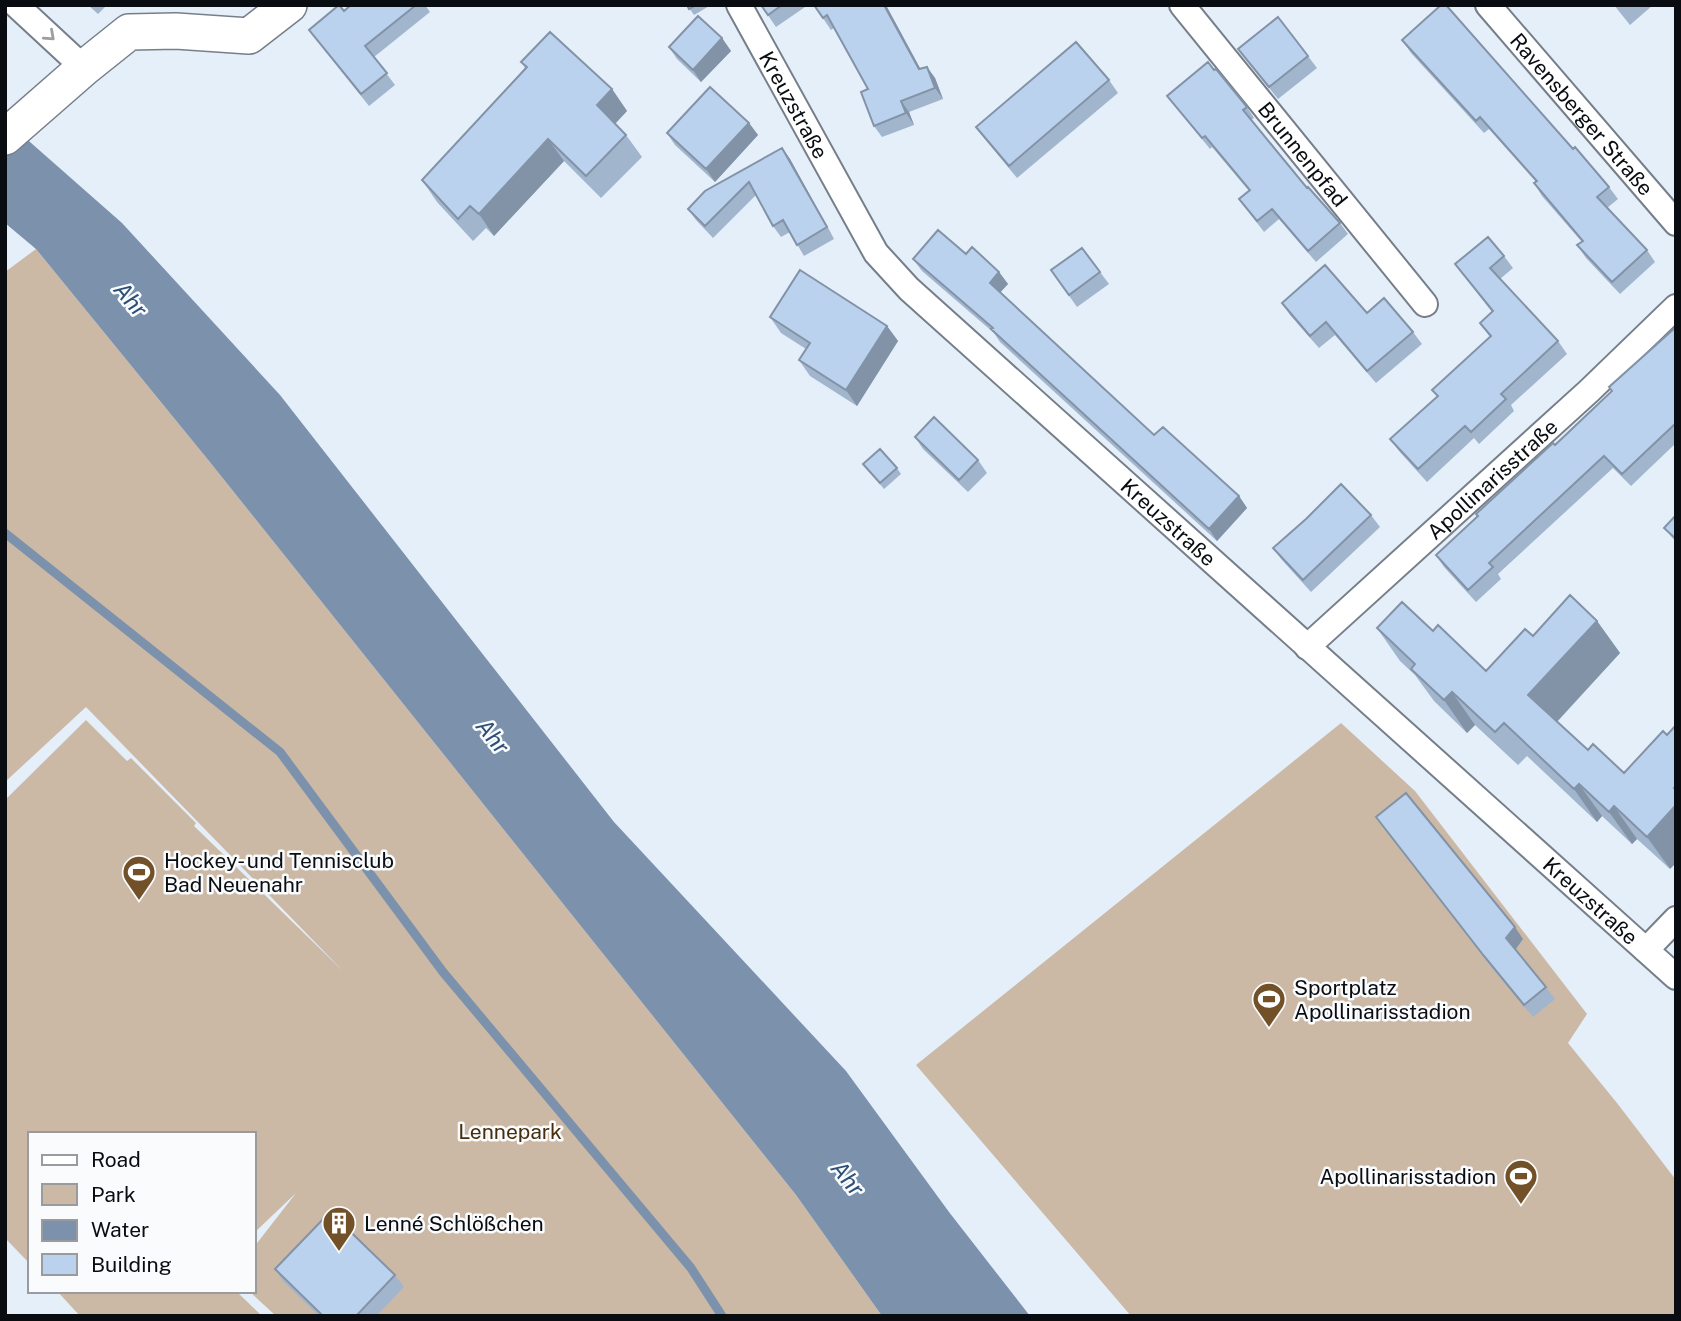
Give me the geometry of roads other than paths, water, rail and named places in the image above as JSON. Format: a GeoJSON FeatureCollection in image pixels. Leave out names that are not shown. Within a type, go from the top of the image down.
{"type":"FeatureCollection","features":[{"type":"Feature","properties":{"kind":"street"},"geometry":{"type":"LineString","coordinates":[[16,5],[84,68]]}},
{"type":"Feature","properties":{"kind":"street"},"geometry":{"type":"LineString","coordinates":[[5,137],[129,32],[176,31],[249,36],[289,5]]}},
{"type":"Feature","properties":{"kind":"street","name":"Kreuzstraße"},"geometry":{"type":"LineString","coordinates":[[740,5],[876,253],[909,289],[1676,977]]}},
{"type":"Feature","properties":{"kind":"street","name":"Brunnenpfad"},"geometry":{"type":"LineString","coordinates":[[1182,5],[1426,304]]}},
{"type":"Feature","properties":{"kind":"street","name":"Ravensberger Straße"},"geometry":{"type":"LineString","coordinates":[[1488,5],[1676,223]]}},
{"type":"Feature","properties":{"kind":"street","name":"Apollinarisstraße"},"geometry":{"type":"LineString","coordinates":[[1307,647],[1589,391],[1676,307]]}},
{"type":"Feature","properties":{"kind":"street"},"geometry":{"type":"LineString","coordinates":[[1646,950],[1676,919]]}},
{"type":"Feature","properties":{"kind":"water","name":"Ahr"},"geometry":{"type":"Polygon","coordinates":[[[5,120],[122,223],[280,395],[614,822],[846,1071],[949,1212],[1030,1316],[882,1316],[796,1195],[209,461],[36,249],[5,223],[5,120]]]}},
{"type":"Feature","properties":{"kind":"waterway"},"geometry":{"type":"LineString","coordinates":[[5,533],[280,752],[443,972],[691,1268],[722,1316]]}},
{"type":"Feature","properties":{"kind":"place","name":"Hockey- und Tennisclub Bad Neuenahr"},"geometry":{"type":"Point","coordinates":[139,902]}},
{"type":"Feature","properties":{"kind":"place","name":"Sportplatz Apollinarisstadion"},"geometry":{"type":"Point","coordinates":[1269,1029]}},
{"type":"Feature","properties":{"kind":"place","name":"Apollinarisstadion"},"geometry":{"type":"Point","coordinates":[1521,1206]}},
{"type":"Feature","properties":{"kind":"place","name":"Lenné Schlößchen"},"geometry":{"type":"Point","coordinates":[339,1253]}},
{"type":"Feature","properties":{"kind":"park label","name":"Lennepark"},"geometry":{"type":"Point","coordinates":[510,1131]}}]}
